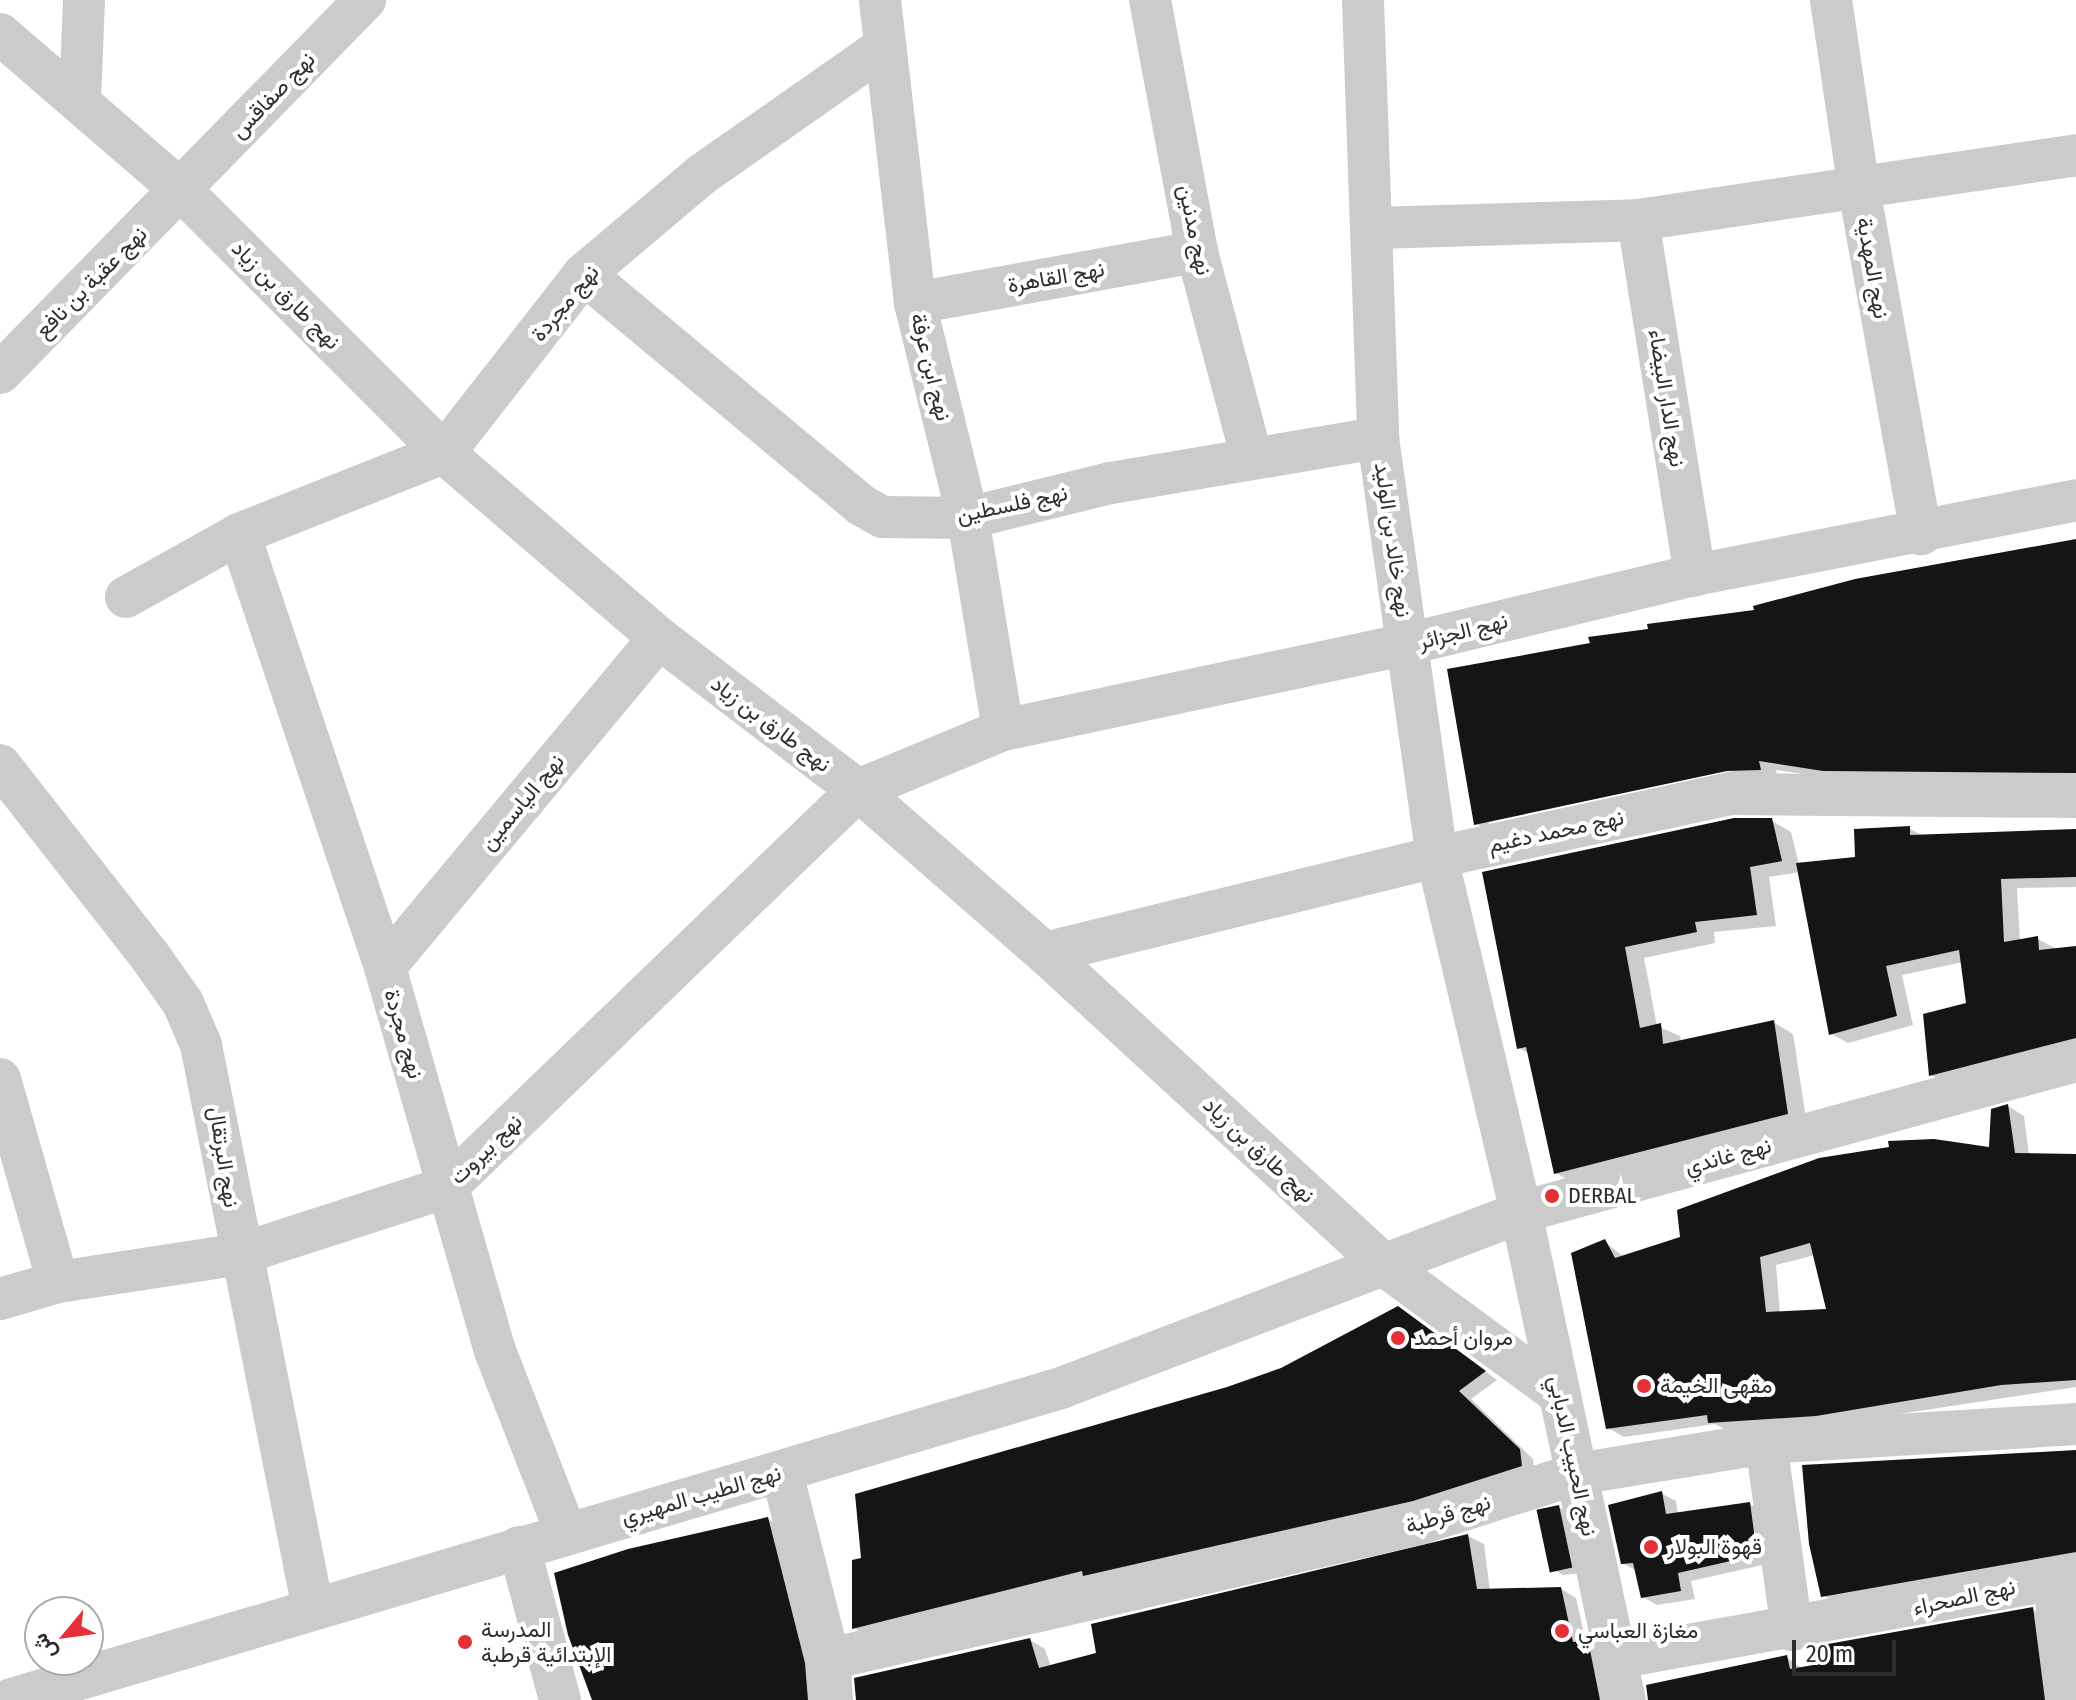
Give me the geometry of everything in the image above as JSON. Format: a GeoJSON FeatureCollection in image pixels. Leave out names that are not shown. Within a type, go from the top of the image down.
{"type":"FeatureCollection","features":[{"type":"Feature","properties":{"kind":"street"},"geometry":{"type":"LineString","coordinates":[[80,100],[84,0]]}},
{"type":"Feature","properties":{"kind":"street","name":"نهج صفاقس"},"geometry":{"type":"LineString","coordinates":[[181,190],[365,0]]}},
{"type":"Feature","properties":{"kind":"street","name":"نهج ابن عرفة"},"geometry":{"type":"LineString","coordinates":[[880,0],[915,303],[968,518],[1003,730]]}},
{"type":"Feature","properties":{"kind":"street","name":"نهج مدنين"},"geometry":{"type":"LineString","coordinates":[[1150,0],[1197,252],[1252,458]]}},
{"type":"Feature","properties":{"kind":"street","name":"نهج خالد بن الوليد"},"geometry":{"type":"LineString","coordinates":[[1363,0],[1375,228],[1378,438],[1437,857],[1521,1212]]}},
{"type":"Feature","properties":{"kind":"street","name":"نهج المهدية"},"geometry":{"type":"LineString","coordinates":[[1831,0],[1859,189],[1921,534]]}},
{"type":"Feature","properties":{"kind":"street","name":"نهج طارق بن زياد"},"geometry":{"type":"LineString","coordinates":[[0,34],[181,190],[444,453],[659,638],[858,790],[1045,953],[1385,1266],[1559,1394]]}},
{"type":"Feature","properties":{"kind":"street","name":"نهج مجردة"},"geometry":{"type":"LineString","coordinates":[[444,453],[584,274],[701,175],[885,46]]}},
{"type":"Feature","properties":{"kind":"street"},"geometry":{"type":"LineString","coordinates":[[1375,228],[1638,220],[2076,155]]}},
{"type":"Feature","properties":{"kind":"street","name":"نهج عقبة بن نافع"},"geometry":{"type":"LineString","coordinates":[[1,369],[181,190]]}},
{"type":"Feature","properties":{"kind":"street","name":"نهج الدار البيضاء"},"geometry":{"type":"LineString","coordinates":[[1638,220],[1695,575]]}},
{"type":"Feature","properties":{"kind":"street","name":"نهج القاهرة"},"geometry":{"type":"LineString","coordinates":[[915,303],[1197,252]]}},
{"type":"Feature","properties":{"kind":"street","name":"نهج فلسطين"},"geometry":{"type":"LineString","coordinates":[[584,274],[861,505],[883,517],[968,518],[1111,483],[1378,438]]}},
{"type":"Feature","properties":{"kind":"street"},"geometry":{"type":"LineString","coordinates":[[126,597],[239,534],[444,453]]}},
{"type":"Feature","properties":{"kind":"street","name":"نهج الجزائر"},"geometry":{"type":"LineString","coordinates":[[858,790],[1003,730],[1407,644],[1695,575],[1921,534],[2076,500]]}},
{"type":"Feature","properties":{"kind":"street","name":"نهج مجردة"},"geometry":{"type":"LineString","coordinates":[[239,534],[385,967],[495,1351],[566,1533]]}},
{"type":"Feature","properties":{"kind":"street","name":"نهج الياسمين"},"geometry":{"type":"LineString","coordinates":[[385,967],[659,638]]}},
{"type":"Feature","properties":{"kind":"street","name":"نهج البرتقال"},"geometry":{"type":"LineString","coordinates":[[1,771],[183,1003],[213,1090],[240,1254],[313,1609]]}},
{"type":"Feature","properties":{"kind":"street","name":"نهج بيروت"},"geometry":{"type":"LineString","coordinates":[[0,1299],[58,1282],[240,1254],[447,1187],[858,790]]}},
{"type":"Feature","properties":{"kind":"street","name":"نهج محمد دغيم"},"geometry":{"type":"LineString","coordinates":[[1045,953],[1437,857],[1732,794],[2076,797]]}},
{"type":"Feature","properties":{"kind":"street","name":"نهج غاندي"},"geometry":{"type":"LineString","coordinates":[[1385,1266],[1521,1212],[2076,1061]]}},
{"type":"Feature","properties":{"kind":"street"},"geometry":{"type":"LineString","coordinates":[[1,1084],[58,1282]]}},
{"type":"Feature","properties":{"kind":"street","name":"نهج الحبيب الدبابي"},"geometry":{"type":"LineString","coordinates":[[1521,1212],[1625,1700]]}},
{"type":"Feature","properties":{"kind":"street","name":"نهج الطيب المهيري"},"geometry":{"type":"LineString","coordinates":[[9,1700],[1061,1388],[1385,1266]]}},
{"type":"Feature","properties":{"kind":"street","name":"نهج قرطبة"},"geometry":{"type":"LineString","coordinates":[[829,1659],[1419,1524],[1577,1474],[1766,1443],[2076,1424]]}},
{"type":"Feature","properties":{"kind":"street"},"geometry":{"type":"LineString","coordinates":[[1766,1443],[1792,1630]]}},
{"type":"Feature","properties":{"kind":"street"},"geometry":{"type":"LineString","coordinates":[[782,1473],[829,1659],[832,1700]]}},
{"type":"Feature","properties":{"kind":"street"},"geometry":{"type":"LineString","coordinates":[[519,1547],[560,1700]]}},
{"type":"Feature","properties":{"kind":"street"},"geometry":{"type":"LineString","coordinates":[[2064,1576],[2069,1700]]}},
{"type":"Feature","properties":{"kind":"street","name":"نهج الصحراء"},"geometry":{"type":"LineString","coordinates":[[1616,1658],[1792,1630],[2064,1576]]}},
{"type":"Feature","properties":{"kind":"building"},"geometry":{"type":"Polygon","coordinates":[[[2076,539],[2076,773],[1823,771],[1759,761],[1761,770],[1727,771],[1474,825],[1447,669],[1590,643],[1588,637],[1648,629],[1647,624],[1754,610],[1753,606],[1855,579],[2076,539]]]}},
{"type":"Feature","properties":{"kind":"building"},"geometry":{"type":"Polygon","coordinates":[[[1734,818],[1772,818],[1782,861],[1750,867],[1757,915],[1695,922],[1697,932],[1625,947],[1640,1028],[1661,1023],[1663,1044],[1774,1020],[1788,1114],[1554,1174],[1526,1047],[1517,1049],[1482,872],[1734,818]]]}},
{"type":"Feature","properties":{"kind":"building"},"geometry":{"type":"Polygon","coordinates":[[[1910,826],[1910,835],[2076,829],[2076,877],[2001,879],[2004,942],[2038,936],[2039,950],[2076,946],[2076,1038],[1929,1076],[1923,1014],[1966,1003],[1959,950],[1886,966],[1897,1016],[1829,1035],[1796,863],[1855,857],[1854,829],[1910,826]]]}},
{"type":"Feature","properties":{"kind":"building"},"geometry":{"type":"Polygon","coordinates":[[[2008,1104],[2015,1153],[2076,1154],[2076,1380],[2001,1385],[1816,1416],[1708,1423],[1707,1415],[1606,1429],[1571,1253],[1605,1239],[1615,1258],[1680,1237],[1677,1210],[1819,1158],[1889,1147],[1888,1141],[1934,1139],[1989,1147],[1991,1109],[2008,1104]],[[1810,1243],[1760,1257],[1766,1312],[1826,1309],[1810,1243]]]}},
{"type":"Feature","properties":{"kind":"building"},"geometry":{"type":"Polygon","coordinates":[[[1398,1306],[1486,1371],[1459,1391],[1520,1449],[1522,1466],[1413,1501],[1083,1576],[1082,1571],[852,1629],[852,1560],[861,1558],[855,1494],[1227,1387],[1281,1368],[1398,1306]]]}},
{"type":"Feature","properties":{"kind":"building"},"geometry":{"type":"Polygon","coordinates":[[[2076,1450],[2076,1552],[1821,1597],[1809,1544],[1802,1465],[2076,1450]]]}},
{"type":"Feature","properties":{"kind":"building"},"geometry":{"type":"Polygon","coordinates":[[[1662,1491],[1666,1514],[1750,1502],[1757,1555],[1678,1573],[1681,1591],[1641,1598],[1633,1563],[1621,1564],[1608,1505],[1662,1491]]]}},
{"type":"Feature","properties":{"kind":"building"},"geometry":{"type":"Polygon","coordinates":[[[1559,1505],[1572,1568],[1550,1572],[1537,1510],[1559,1505]]]}},
{"type":"Feature","properties":{"kind":"building"},"geometry":{"type":"Polygon","coordinates":[[[768,1517],[805,1663],[808,1700],[592,1700],[568,1635],[554,1573],[628,1549],[768,1517]]]}},
{"type":"Feature","properties":{"kind":"building"},"geometry":{"type":"Polygon","coordinates":[[[1468,1534],[1477,1589],[1561,1587],[1573,1642],[1588,1640],[1600,1700],[856,1700],[854,1678],[1030,1638],[1039,1668],[1096,1653],[1091,1624],[1468,1534]]]}},
{"type":"Feature","properties":{"kind":"building"},"geometry":{"type":"Polygon","coordinates":[[[2033,1607],[2045,1700],[1648,1700],[1646,1685],[1787,1655],[1790,1669],[1819,1664],[1817,1646],[2033,1607]]]}},
{"type":"Feature","properties":{"kind":"place","name":"DERBAL"},"geometry":{"type":"Point","coordinates":[1552,1196]}},
{"type":"Feature","properties":{"kind":"place","name":"مروان أحمد"},"geometry":{"type":"Point","coordinates":[1398,1338]}},
{"type":"Feature","properties":{"kind":"place","name":"مقهى الخيمة"},"geometry":{"type":"Point","coordinates":[1644,1386]}},
{"type":"Feature","properties":{"kind":"place","name":"قهوة البولار"},"geometry":{"type":"Point","coordinates":[1651,1547]}},
{"type":"Feature","properties":{"kind":"place","name":"مغازة العباسي"},"geometry":{"type":"Point","coordinates":[1562,1631]}},
{"type":"Feature","properties":{"kind":"place","name":"المدرسة الإبتدائية قرطبة"},"geometry":{"type":"Point","coordinates":[465,1642]}}]}
